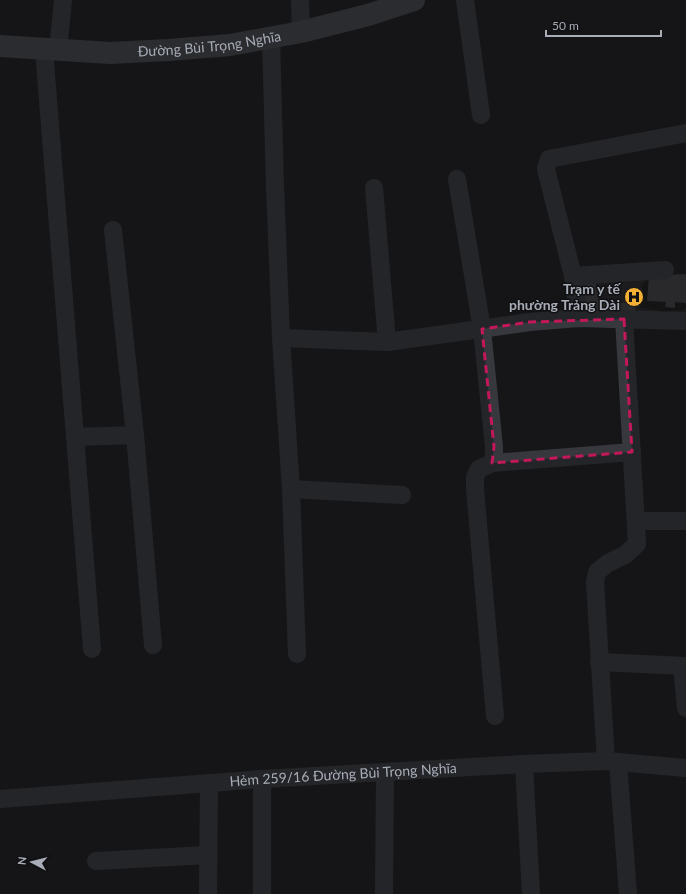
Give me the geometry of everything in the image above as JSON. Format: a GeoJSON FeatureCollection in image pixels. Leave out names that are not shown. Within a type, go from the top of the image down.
{"type":"FeatureCollection","features":[{"type":"Feature","properties":{"kind":"street"},"geometry":{"type":"LineString","coordinates":[[63,0],[51,50],[75,437],[92,649]]}},
{"type":"Feature","properties":{"kind":"street"},"geometry":{"type":"LineString","coordinates":[[300,0],[301,32]]}},
{"type":"Feature","properties":{"kind":"street","name":"Đường Bùi Trọng Nghĩa"},"geometry":{"type":"LineString","coordinates":[[0,46],[110,53],[230,45],[301,32],[368,15],[414,0]]}},
{"type":"Feature","properties":{"kind":"street"},"geometry":{"type":"LineString","coordinates":[[464,0],[481,115]]}},
{"type":"Feature","properties":{"kind":"street"},"geometry":{"type":"LineString","coordinates":[[271,38],[281,338],[291,489],[297,654]]}},
{"type":"Feature","properties":{"kind":"street"},"geometry":{"type":"LineString","coordinates":[[579,318],[573,276],[546,169],[549,159],[686,133]]}},
{"type":"Feature","properties":{"kind":"street"},"geometry":{"type":"LineString","coordinates":[[457,179],[482,329],[494,447],[494,457],[492,463]]}},
{"type":"Feature","properties":{"kind":"street"},"geometry":{"type":"LineString","coordinates":[[374,188],[387,342]]}},
{"type":"Feature","properties":{"kind":"street"},"geometry":{"type":"LineString","coordinates":[[113,230],[135,435],[153,645]]}},
{"type":"Feature","properties":{"kind":"street"},"geometry":{"type":"LineString","coordinates":[[573,276],[665,270]]}},
{"type":"Feature","properties":{"kind":"street"},"geometry":{"type":"LineString","coordinates":[[281,338],[387,342],[530,322],[579,318],[686,321]]}},
{"type":"Feature","properties":{"kind":"street"},"geometry":{"type":"LineString","coordinates":[[624,319],[637,544],[625,554],[608,563],[597,572],[595,582],[599,662],[628,894]]}},
{"type":"Feature","properties":{"kind":"street"},"geometry":{"type":"LineString","coordinates":[[75,437],[135,435]]}},
{"type":"Feature","properties":{"kind":"street"},"geometry":{"type":"LineString","coordinates":[[495,716],[475,489],[475,477],[479,469],[492,463],[632,452]]}},
{"type":"Feature","properties":{"kind":"street"},"geometry":{"type":"LineString","coordinates":[[291,489],[402,495]]}},
{"type":"Feature","properties":{"kind":"street"},"geometry":{"type":"LineString","coordinates":[[636,521],[686,521]]}},
{"type":"Feature","properties":{"kind":"street"},"geometry":{"type":"LineString","coordinates":[[599,662],[684,666],[686,708]]}},
{"type":"Feature","properties":{"kind":"street","name":"Hẻm 259/16 Đường Bùi Trọng Nghĩa"},"geometry":{"type":"LineString","coordinates":[[0,799],[209,782],[524,764],[612,762],[686,768]]}},
{"type":"Feature","properties":{"kind":"street"},"geometry":{"type":"LineString","coordinates":[[524,764],[531,894]]}},
{"type":"Feature","properties":{"kind":"street"},"geometry":{"type":"LineString","coordinates":[[384,894],[385,773]]}},
{"type":"Feature","properties":{"kind":"street"},"geometry":{"type":"LineString","coordinates":[[262,779],[262,894]]}},
{"type":"Feature","properties":{"kind":"street"},"geometry":{"type":"LineString","coordinates":[[208,894],[209,782]]}},
{"type":"Feature","properties":{"kind":"street"},"geometry":{"type":"LineString","coordinates":[[96,861],[208,854]]}},
{"type":"Feature","properties":{"kind":"highlighted area"},"geometry":{"type":"Polygon","coordinates":[[[624,319],[632,452],[492,463],[494,447],[482,329],[530,322],[624,319]]]}},
{"type":"Feature","properties":{"kind":"shaded area","name":"Trạm y tế phường Trảng Dài"},"geometry":{"type":"Polygon","coordinates":[[[686,274],[686,315],[583,313],[579,281],[686,274]]]}},
{"type":"Feature","properties":{"kind":"building"},"geometry":{"type":"Polygon","coordinates":[[[686,274],[686,303],[675,302],[675,308],[665,307],[666,302],[647,301],[649,276],[686,274]]]}},
{"type":"Feature","properties":{"kind":"building"},"geometry":{"type":"Polygon","coordinates":[[[595,280],[599,302],[636,303],[635,314],[583,313],[579,281],[595,280]]]}},
{"type":"Feature","properties":{"kind":"place","name":"Trạm y tế phường Trảng Dài"},"geometry":{"type":"Point","coordinates":[634,297]}}]}
